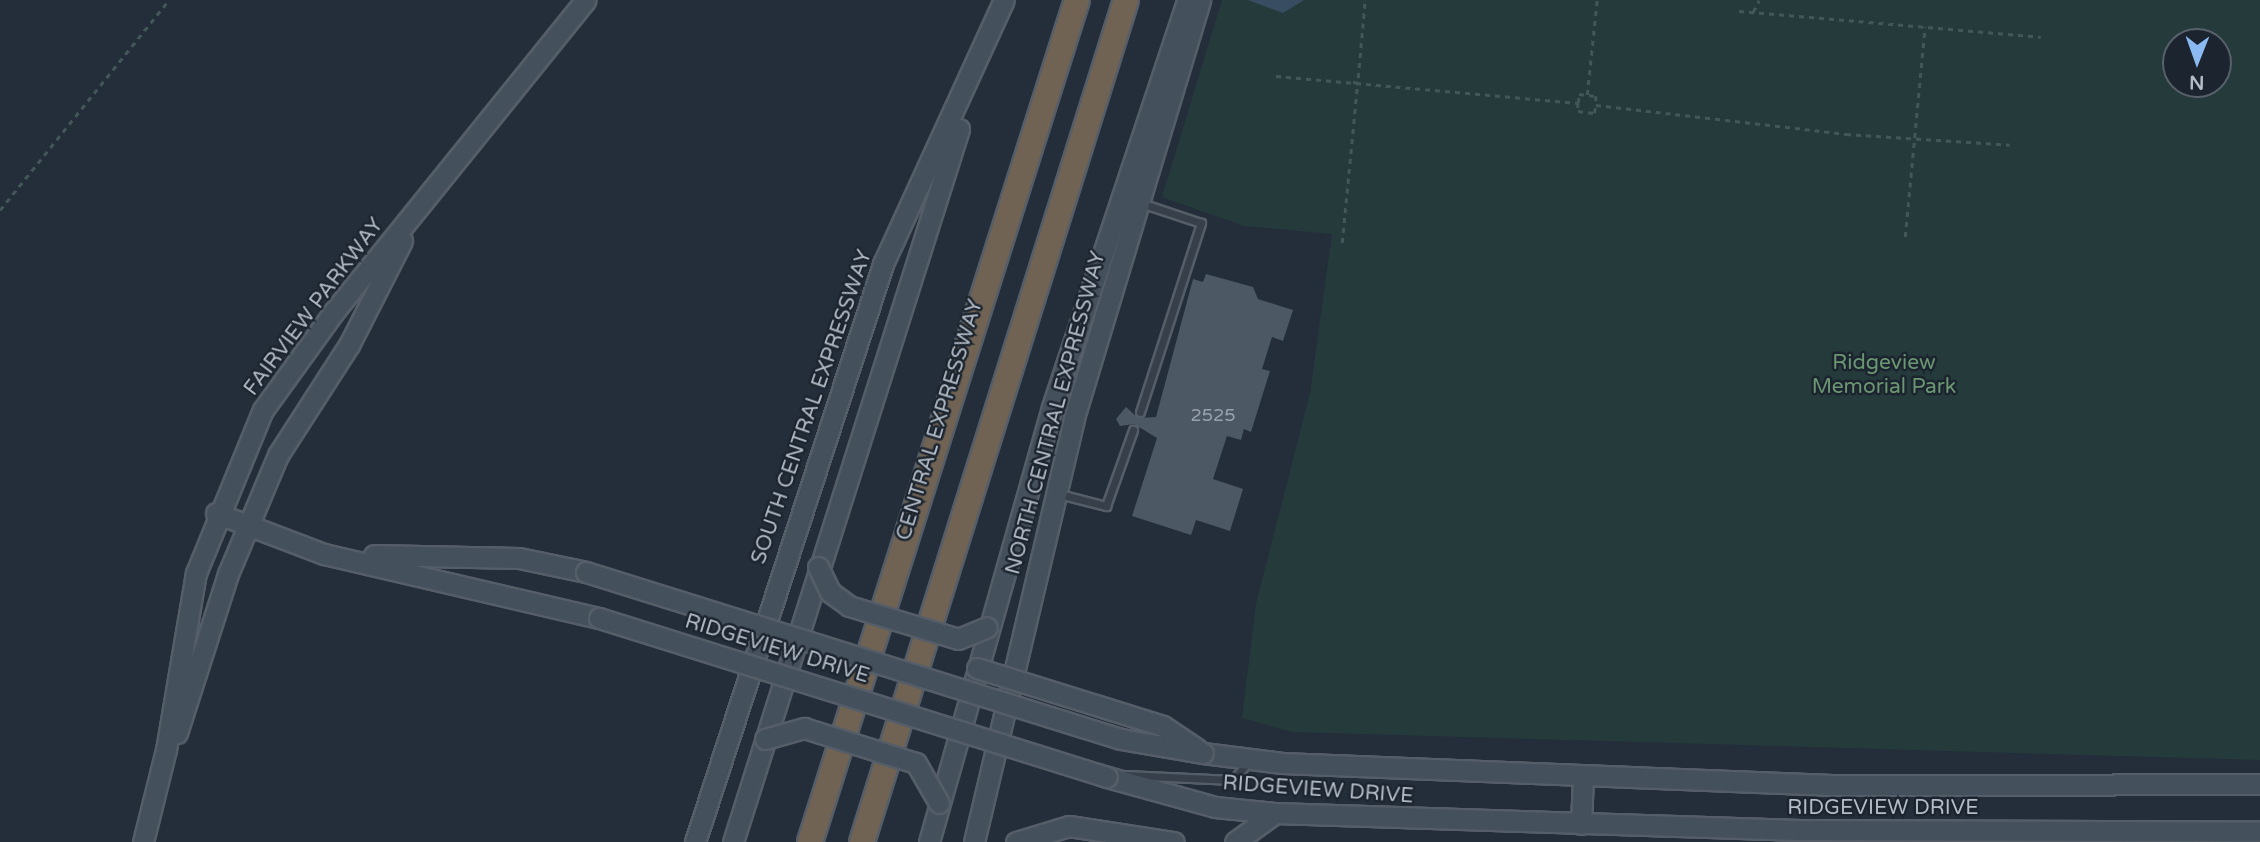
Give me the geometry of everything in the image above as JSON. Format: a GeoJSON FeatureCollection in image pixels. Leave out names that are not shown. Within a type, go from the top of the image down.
{"type":"FeatureCollection","features":[{"type":"Feature","properties":{"kind":"highway","name":"CENTRAL EXPRESSWAY"},"geometry":{"type":"LineString","coordinates":[[810,842],[1077,0]]}},
{"type":"Feature","properties":{"kind":"highway"},"geometry":{"type":"LineString","coordinates":[[862,842],[1126,0]]}},
{"type":"Feature","properties":{"kind":"main road","name":"FAIRVIEW PARKWAY"},"geometry":{"type":"LineString","coordinates":[[154,804],[185,616],[216,513],[284,378],[586,0]]}},
{"type":"Feature","properties":{"kind":"main road","name":"SOUTH CENTRAL EXPRESSWAY"},"geometry":{"type":"LineString","coordinates":[[695,842],[883,264],[986,49],[1004,0]]}},
{"type":"Feature","properties":{"kind":"main road"},"geometry":{"type":"LineString","coordinates":[[929,842],[1052,407],[1187,0]]}},
{"type":"Feature","properties":{"kind":"main road","name":"NORTH CENTRAL EXPRESSWAY"},"geometry":{"type":"LineString","coordinates":[[974,842],[1055,493],[1138,202],[1200,0]]}},
{"type":"Feature","properties":{"kind":"main road"},"geometry":{"type":"LineString","coordinates":[[733,842],[889,340],[986,49]]}},
{"type":"Feature","properties":{"kind":"main road","name":"FAIRVIEW PARKWAY"},"geometry":{"type":"LineString","coordinates":[[143,842],[246,525],[278,455],[349,345],[420,205]]}},
{"type":"Feature","properties":{"kind":"main road","name":"RIDGEVIEW DRIVE"},"geometry":{"type":"LineString","coordinates":[[216,513],[324,554],[532,597],[785,674],[1107,778],[1215,807],[1275,813],[1581,824],[2260,832]]}},
{"type":"Feature","properties":{"kind":"main road","name":"RIDGEVIEW DRIVE"},"geometry":{"type":"LineString","coordinates":[[324,554],[519,558],[586,572],[1121,739],[1250,760],[1833,785],[2260,784]]}},
{"type":"Feature","properties":{"kind":"main road"},"geometry":{"type":"LineString","coordinates":[[818,567],[830,592],[849,606],[958,639],[988,627]]}},
{"type":"Feature","properties":{"kind":"main road"},"geometry":{"type":"LineString","coordinates":[[977,668],[1163,726],[1203,753]]}},
{"type":"Feature","properties":{"kind":"main road"},"geometry":{"type":"LineString","coordinates":[[765,739],[804,728],[916,763],[939,803]]}},
{"type":"Feature","properties":{"kind":"main road"},"geometry":{"type":"LineString","coordinates":[[1581,824],[1583,776]]}},
{"type":"Feature","properties":{"kind":"main road"},"geometry":{"type":"LineString","coordinates":[[1235,842],[1275,813]]}},
{"type":"Feature","properties":{"kind":"main road"},"geometry":{"type":"LineString","coordinates":[[1016,842],[1069,826],[1174,842]]}},
{"type":"Feature","properties":{"kind":"lane"},"geometry":{"type":"LineString","coordinates":[[1138,202],[1201,223],[1140,412]]}},
{"type":"Feature","properties":{"kind":"lane"},"geometry":{"type":"LineString","coordinates":[[1055,493],[1105,506],[1133,430]]}},
{"type":"Feature","properties":{"kind":"lane"},"geometry":{"type":"LineString","coordinates":[[1107,778],[1145,773],[1233,780],[1250,760]]}},
{"type":"Feature","properties":{"kind":"path"},"geometry":{"type":"LineString","coordinates":[[0,210],[169,0]]}},
{"type":"Feature","properties":{"kind":"path"},"geometry":{"type":"LineString","coordinates":[[1362,83],[1358,78],[1365,0]]}},
{"type":"Feature","properties":{"kind":"path"},"geometry":{"type":"LineString","coordinates":[[1587,95],[1597,0]]}},
{"type":"Feature","properties":{"kind":"path"},"geometry":{"type":"LineString","coordinates":[[1753,12],[1759,0]]}},
{"type":"Feature","properties":{"kind":"path"},"geometry":{"type":"LineString","coordinates":[[1739,11],[2041,37]]}},
{"type":"Feature","properties":{"kind":"path"},"geometry":{"type":"LineString","coordinates":[[1905,237],[1925,27]]}},
{"type":"Feature","properties":{"kind":"path"},"geometry":{"type":"LineString","coordinates":[[1276,76],[1353,82],[1357,86]]}},
{"type":"Feature","properties":{"kind":"path"},"geometry":{"type":"LineString","coordinates":[[1353,82],[1358,78]]}},
{"type":"Feature","properties":{"kind":"path"},"geometry":{"type":"LineString","coordinates":[[1357,86],[1362,83],[1578,103]]}},
{"type":"Feature","properties":{"kind":"path"},"geometry":{"type":"LineString","coordinates":[[1342,243],[1357,86]]}},
{"type":"Feature","properties":{"kind":"path"},"geometry":{"type":"LineString","coordinates":[[1579,94],[1596,96],[1594,113],[1578,111],[1578,103],[1579,94]]}},
{"type":"Feature","properties":{"kind":"path"},"geometry":{"type":"LineString","coordinates":[[1595,105],[1846,134],[1915,136],[2010,145]]}},
{"type":"Feature","properties":{"kind":"green space","name":"Ridgeview Memorial Park"},"geometry":{"type":"Polygon","coordinates":[[[1222,0],[2260,0],[2260,760],[1292,732],[1242,718],[1256,604],[1310,393],[1332,234],[1244,226],[1162,197],[1222,0]]]}},
{"type":"Feature","properties":{"kind":"water"},"geometry":{"type":"Polygon","coordinates":[[[1248,0],[1304,0],[1283,13],[1248,0]]]}},
{"type":"Feature","properties":{"kind":"building"},"geometry":{"type":"Polygon","coordinates":[[[1206,274],[1253,287],[1258,299],[1293,310],[1283,341],[1272,337],[1262,369],[1270,371],[1251,432],[1244,429],[1241,440],[1227,436],[1213,479],[1243,489],[1230,531],[1196,520],[1191,535],[1132,516],[1157,438],[1134,424],[1120,426],[1116,419],[1126,407],[1138,418],[1156,417],[1193,279],[1203,282],[1206,274]]]}}]}
